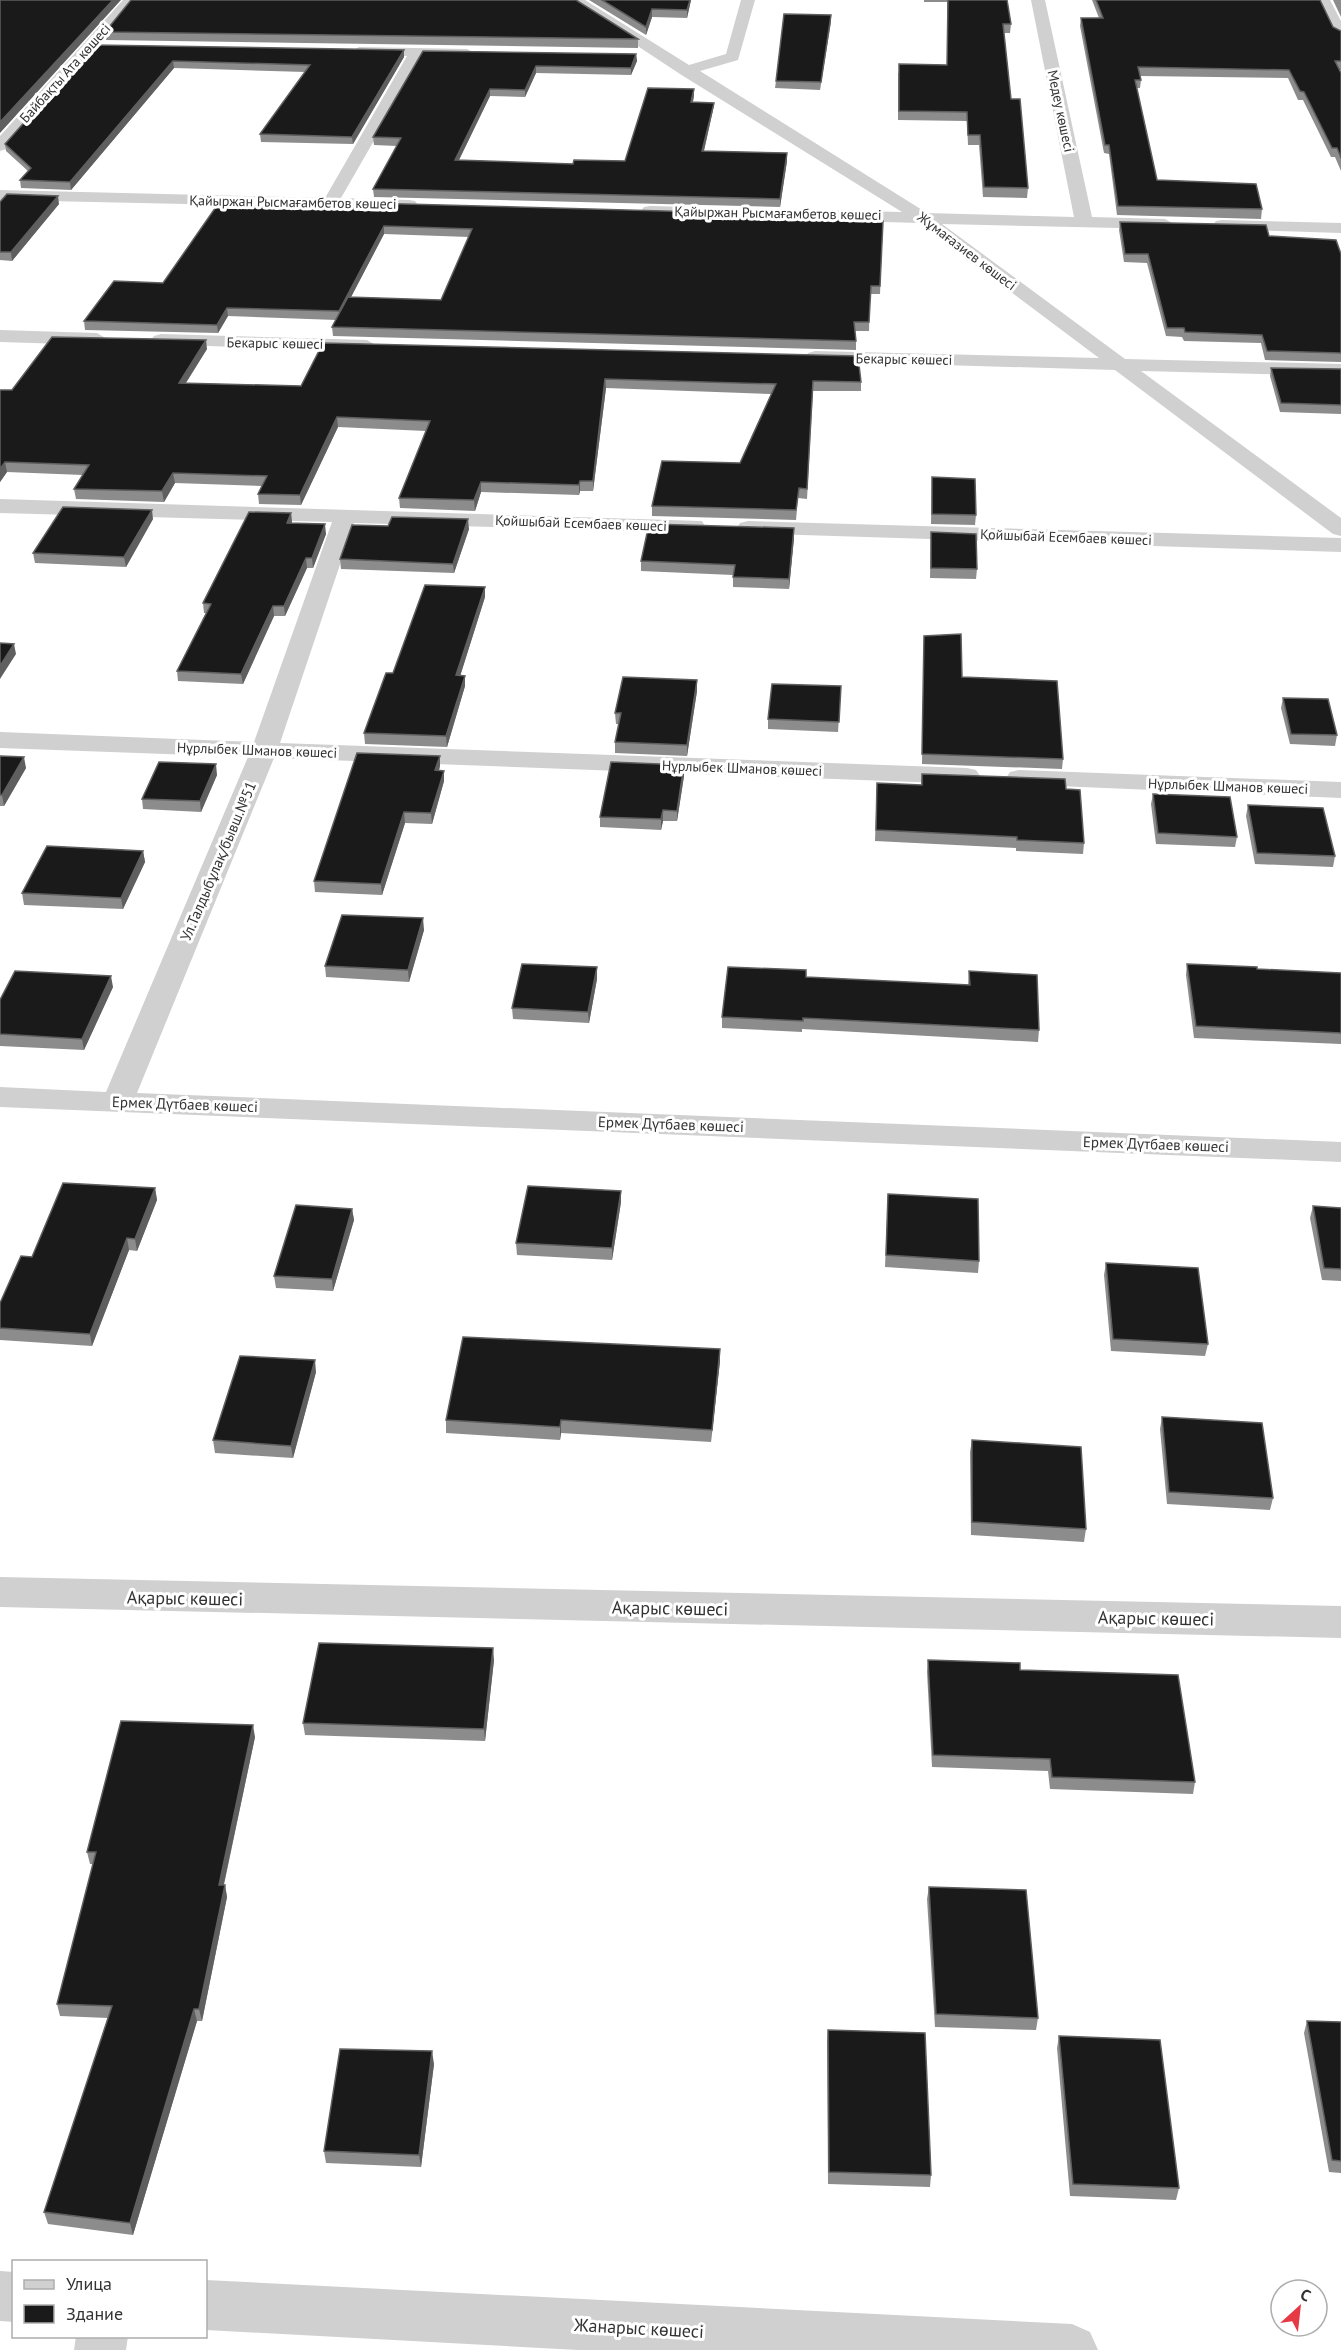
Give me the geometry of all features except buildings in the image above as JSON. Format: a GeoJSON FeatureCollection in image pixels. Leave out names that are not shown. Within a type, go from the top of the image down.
{"type":"FeatureCollection","features":[{"type":"Feature","properties":{"kind":"street","name":"Байбақты Ата көшесі"},"geometry":{"type":"LineString","coordinates":[[0,146],[130,0]]}},
{"type":"Feature","properties":{"kind":"street","name":"Жұмағазиев көшесі"},"geometry":{"type":"LineString","coordinates":[[575,0],[685,71],[922,217],[1341,529]]}},
{"type":"Feature","properties":{"kind":"street"},"geometry":{"type":"LineString","coordinates":[[685,71],[733,57],[748,0]]}},
{"type":"Feature","properties":{"kind":"street","name":"Медеу көшесі"},"geometry":{"type":"LineString","coordinates":[[1038,0],[1084,222]]}},
{"type":"Feature","properties":{"kind":"street"},"geometry":{"type":"LineString","coordinates":[[1323,0],[1341,34]]}},
{"type":"Feature","properties":{"kind":"street"},"geometry":{"type":"LineString","coordinates":[[90,45],[113,46]]}},
{"type":"Feature","properties":{"kind":"street"},"geometry":{"type":"LineString","coordinates":[[347,51],[486,53]]}},
{"type":"Feature","properties":{"kind":"street"},"geometry":{"type":"LineString","coordinates":[[330,203],[417,52]]}},
{"type":"Feature","properties":{"kind":"street"},"geometry":{"type":"LineString","coordinates":[[637,54],[661,55]]}},
{"type":"Feature","properties":{"kind":"street","name":"Қайыржан Рысмағамбетов көшесі"},"geometry":{"type":"LineString","coordinates":[[0,195],[425,206]]}},
{"type":"Feature","properties":{"kind":"street","name":"Қайыржан Рысмағамбетов көшесі"},"geometry":{"type":"LineString","coordinates":[[638,210],[1177,224]]}},
{"type":"Feature","properties":{"kind":"street"},"geometry":{"type":"LineString","coordinates":[[1201,224],[1341,228]]}},
{"type":"Feature","properties":{"kind":"street"},"geometry":{"type":"LineString","coordinates":[[0,336],[119,339]]}},
{"type":"Feature","properties":{"kind":"street","name":"Бекарыс көшесі"},"geometry":{"type":"LineString","coordinates":[[143,340],[381,346]]}},
{"type":"Feature","properties":{"kind":"street","name":"Бекарыс көшесі"},"geometry":{"type":"LineString","coordinates":[[797,357],[1341,370]]}},
{"type":"Feature","properties":{"kind":"street","name":"Қойшыбай Есембаев көшесі"},"geometry":{"type":"LineString","coordinates":[[0,506],[1341,545]]}},
{"type":"Feature","properties":{"kind":"street","name":"Ул.Талдыбұлақ/бывш.№51"},"geometry":{"type":"LineString","coordinates":[[118,1101],[264,750],[345,516]]}},
{"type":"Feature","properties":{"kind":"street","name":"Нұрлыбек Шманов көшесі"},"geometry":{"type":"LineString","coordinates":[[0,740],[1341,790]]}},
{"type":"Feature","properties":{"kind":"street","name":"Ермек Дүтбаев көшесi"},"geometry":{"type":"LineString","coordinates":[[0,1097],[1341,1152]]}},
{"type":"Feature","properties":{"kind":"street","name":"Ақарыс көшесi"},"geometry":{"type":"LineString","coordinates":[[0,1592],[1341,1622]]}},
{"type":"Feature","properties":{"kind":"street","name":"Жанарыс көшесі"},"geometry":{"type":"LineString","coordinates":[[207,2305],[1072,2350]]}}]}
